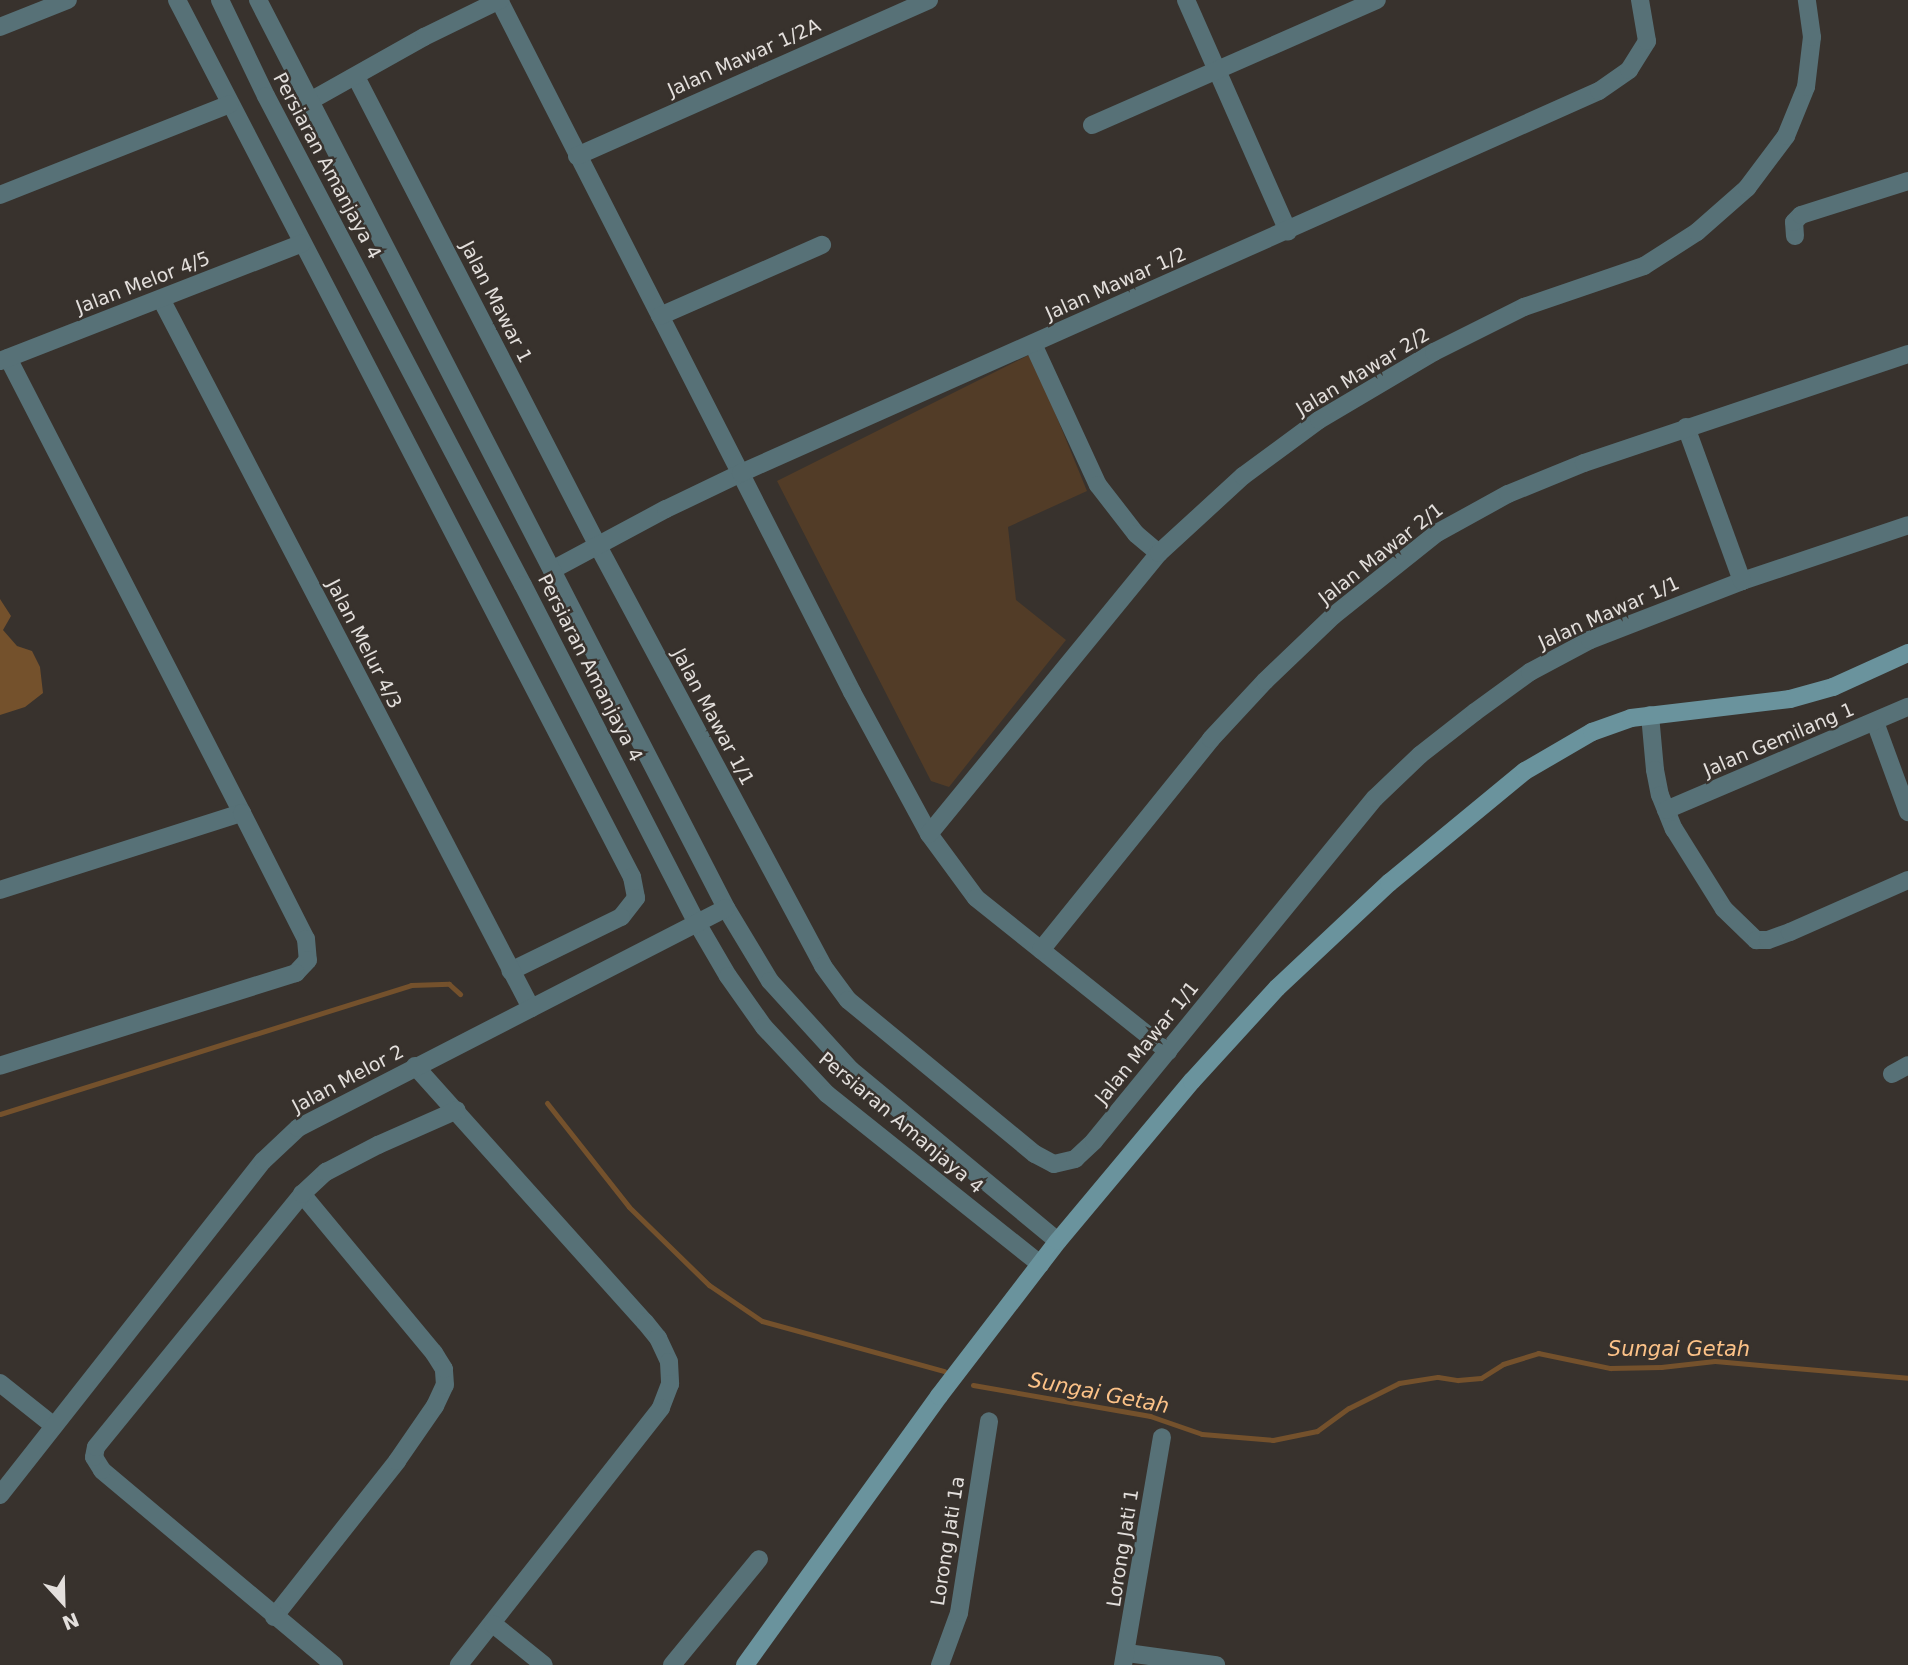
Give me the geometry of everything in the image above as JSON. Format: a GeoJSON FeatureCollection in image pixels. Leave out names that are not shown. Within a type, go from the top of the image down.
{"type":"FeatureCollection","features":[{"type":"Feature","properties":{"kind":"main road"},"geometry":{"type":"LineString","coordinates":[[745,1665],[939,1396],[1058,1241],[1242,1026],[1360,909],[1463,821],[1549,754],[1613,723],[1650,715],[1790,699],[1833,687],[1908,653]]}},
{"type":"Feature","properties":{"kind":"street"},"geometry":{"type":"LineString","coordinates":[[0,27],[68,0]]}},
{"type":"Feature","properties":{"kind":"street"},"geometry":{"type":"LineString","coordinates":[[177,0],[632,877],[636,898],[621,917],[510,971]]}},
{"type":"Feature","properties":{"kind":"street","name":"Persiaran Amanjaya 4"},"geometry":{"type":"LineString","coordinates":[[219,0],[266,96],[530,597],[697,923],[728,976],[764,1027],[827,1094],[1040,1264]]}},
{"type":"Feature","properties":{"kind":"street","name":"Persiaran Amanjaya 4"},"geometry":{"type":"LineString","coordinates":[[258,0],[726,908],[770,981],[842,1062],[1058,1241]]}},
{"type":"Feature","properties":{"kind":"street"},"geometry":{"type":"LineString","coordinates":[[310,101],[424,37],[499,0],[846,680],[929,834],[976,898],[1168,1051]]}},
{"type":"Feature","properties":{"kind":"street","name":"Jalan Mawar 1/2A"},"geometry":{"type":"LineString","coordinates":[[577,156],[929,0]]}},
{"type":"Feature","properties":{"kind":"street"},"geometry":{"type":"LineString","coordinates":[[1186,0],[1288,231]]}},
{"type":"Feature","properties":{"kind":"street"},"geometry":{"type":"LineString","coordinates":[[1092,125],[1377,0]]}},
{"type":"Feature","properties":{"kind":"street","name":"Jalan Mawar 1/2"},"geometry":{"type":"LineString","coordinates":[[552,570],[741,473],[1599,91],[1629,70],[1647,41],[1640,0]]}},
{"type":"Feature","properties":{"kind":"street","name":"Jalan Mawar 2/2"},"geometry":{"type":"LineString","coordinates":[[929,834],[1159,553],[1243,477],[1319,420],[1389,377],[1524,307],[1644,266],[1697,232],[1747,188],[1786,136],[1806,87],[1812,37],[1807,0]]}},
{"type":"Feature","properties":{"kind":"street","name":"Jalan Mawar 1"},"geometry":{"type":"LineString","coordinates":[[356,77],[598,546]]}},
{"type":"Feature","properties":{"kind":"street"},"geometry":{"type":"LineString","coordinates":[[0,195],[230,104]]}},
{"type":"Feature","properties":{"kind":"street"},"geometry":{"type":"LineString","coordinates":[[1795,236],[1794,222],[1801,215],[1908,181]]}},
{"type":"Feature","properties":{"kind":"street","name":"Jalan Melor 4/5"},"geometry":{"type":"LineString","coordinates":[[4,359],[302,243]]}},
{"type":"Feature","properties":{"kind":"street"},"geometry":{"type":"LineString","coordinates":[[660,316],[822,246]]}},
{"type":"Feature","properties":{"kind":"street","name":"Jalan Melur 4/3"},"geometry":{"type":"LineString","coordinates":[[161,299],[531,1008]]}},
{"type":"Feature","properties":{"kind":"street"},"geometry":{"type":"LineString","coordinates":[[1032,344],[1098,485],[1136,534],[1159,553]]}},
{"type":"Feature","properties":{"kind":"street","name":"Jalan Mawar 2/1"},"geometry":{"type":"LineString","coordinates":[[1041,950],[1210,739],[1265,681],[1333,616],[1411,552],[1468,513],[1584,463],[1908,354]]}},
{"type":"Feature","properties":{"kind":"street"},"geometry":{"type":"LineString","coordinates":[[0,1066],[296,973],[308,960],[306,939],[4,359]]}},
{"type":"Feature","properties":{"kind":"street"},"geometry":{"type":"LineString","coordinates":[[1686,427],[1742,581]]}},
{"type":"Feature","properties":{"kind":"street","name":"Jalan Mawar 1/1"},"geometry":{"type":"LineString","coordinates":[[598,546],[806,936],[823,966],[848,1000],[1035,1154],[1054,1164],[1075,1158],[1094,1141],[1375,798],[1420,755],[1530,672],[1590,640],[1742,581],[1908,526]]}},
{"type":"Feature","properties":{"kind":"street","name":"Jalan Gemilang 1"},"geometry":{"type":"LineString","coordinates":[[1666,810],[1908,707]]}},
{"type":"Feature","properties":{"kind":"street"},"geometry":{"type":"LineString","coordinates":[[1650,715],[1655,771],[1666,810],[1685,850],[1724,909],[1756,940],[1790,932],[1908,880]]}},
{"type":"Feature","properties":{"kind":"street"},"geometry":{"type":"LineString","coordinates":[[1875,722],[1908,812]]}},
{"type":"Feature","properties":{"kind":"street"},"geometry":{"type":"LineString","coordinates":[[0,890],[242,813]]}},
{"type":"Feature","properties":{"kind":"street","name":"Jalan Melor 2"},"geometry":{"type":"LineString","coordinates":[[0,1495],[280,1143],[317,1116],[726,908]]}},
{"type":"Feature","properties":{"kind":"street"},"geometry":{"type":"LineString","coordinates":[[1892,1074],[1908,1065]]}},
{"type":"Feature","properties":{"kind":"street"},"geometry":{"type":"LineString","coordinates":[[415,1066],[646,1322],[669,1362],[670,1384],[661,1408],[459,1665]]}},
{"type":"Feature","properties":{"kind":"street"},"geometry":{"type":"LineString","coordinates":[[334,1665],[102,1470],[94,1457],[96,1447],[302,1194],[326,1172],[378,1145],[457,1110]]}},
{"type":"Feature","properties":{"kind":"street"},"geometry":{"type":"LineString","coordinates":[[274,1617],[397,1461],[435,1406],[445,1385],[444,1369],[434,1353],[302,1194]]}},
{"type":"Feature","properties":{"kind":"street"},"geometry":{"type":"LineString","coordinates":[[0,1383],[54,1426]]}},
{"type":"Feature","properties":{"kind":"street","name":"Lorong Jati 1a"},"geometry":{"type":"LineString","coordinates":[[940,1665],[959,1614],[989,1421]]}},
{"type":"Feature","properties":{"kind":"street","name":"Lorong Jati 1"},"geometry":{"type":"LineString","coordinates":[[1125,1659],[1162,1437]]}},
{"type":"Feature","properties":{"kind":"street"},"geometry":{"type":"LineString","coordinates":[[672,1665],[759,1559]]}},
{"type":"Feature","properties":{"kind":"street"},"geometry":{"type":"LineString","coordinates":[[492,1624],[544,1665]]}},
{"type":"Feature","properties":{"kind":"street"},"geometry":{"type":"LineString","coordinates":[[1125,1659],[1216,1665]]}},
{"type":"Feature","properties":{"kind":"shaded area"},"geometry":{"type":"Polygon","coordinates":[[[1031,354],[1087,491],[1008,527],[1016,600],[1066,640],[949,787],[931,781],[777,481],[1031,354]]]}},
{"type":"Feature","properties":{"kind":"shaded area"},"geometry":{"type":"Polygon","coordinates":[[[0,599],[11,616],[3,630],[17,646],[32,651],[40,667],[43,693],[25,707],[0,715],[0,599]]]}},
{"type":"Feature","properties":{"kind":"waterway"},"geometry":{"type":"LineString","coordinates":[[0,1114],[411,985],[449,984],[460,994]]}},
{"type":"Feature","properties":{"kind":"waterway"},"geometry":{"type":"LineString","coordinates":[[547,1103],[629,1207],[709,1285],[762,1321],[944,1371]]}},
{"type":"Feature","properties":{"kind":"waterway","name":"Sungai Getah"},"geometry":{"type":"LineString","coordinates":[[973,1385],[1150,1416],[1202,1434],[1273,1440],[1317,1431],[1349,1408],[1399,1383],[1438,1377],[1458,1380],[1481,1378],[1503,1364],[1538,1353],[1610,1368],[1661,1367],[1715,1361],[1908,1378]]}}]}
